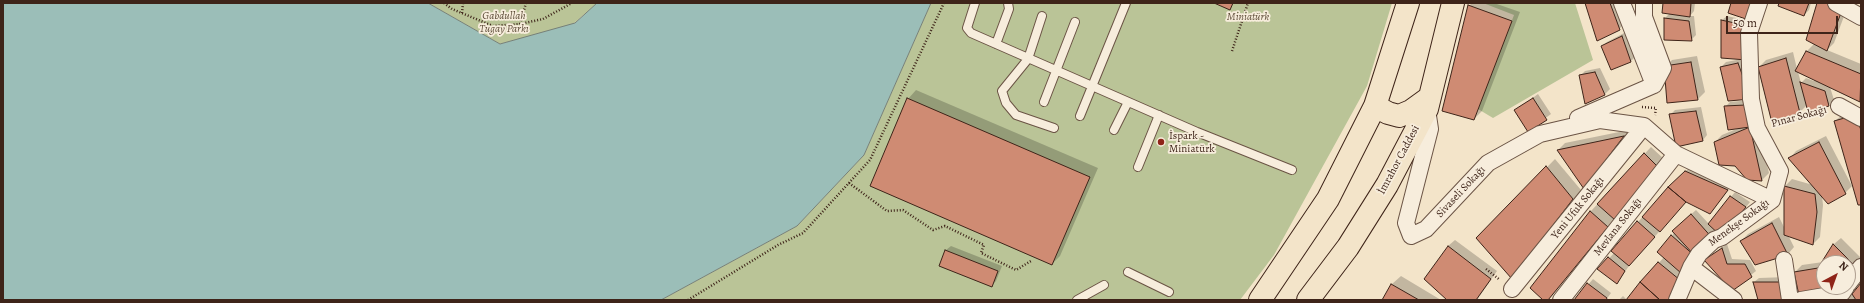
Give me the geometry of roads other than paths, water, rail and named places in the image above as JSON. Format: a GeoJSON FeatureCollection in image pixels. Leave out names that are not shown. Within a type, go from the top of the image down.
{"type":"FeatureCollection","features":[{"type":"Feature","properties":{"kind":"main road"},"geometry":{"type":"LineString","coordinates":[[1260,300],[1328,199],[1375,106],[1408,3]]}},
{"type":"Feature","properties":{"kind":"main road","name":"İmrahor Caddesi"},"geometry":{"type":"LineString","coordinates":[[1308,300],[1348,247],[1388,185],[1428,104],[1453,3]]}},
{"type":"Feature","properties":{"kind":"main road"},"geometry":{"type":"LineString","coordinates":[[1375,106],[1388,113],[1399,116],[1428,104]]}},
{"type":"Feature","properties":{"kind":"street"},"geometry":{"type":"LineString","coordinates":[[1622,3],[1654,85]]}},
{"type":"Feature","properties":{"kind":"street"},"geometry":{"type":"LineString","coordinates":[[1540,134],[1654,85],[1663,68],[1644,17],[1644,3]]}},
{"type":"Feature","properties":{"kind":"street","name":"Menekşe Sokağı"},"geometry":{"type":"LineString","coordinates":[[1678,300],[1699,254],[1714,240],[1722,237],[1772,200],[1780,171],[1757,128],[1751,99],[1749,33],[1758,3]]}},
{"type":"Feature","properties":{"kind":"street"},"geometry":{"type":"LineString","coordinates":[[1836,3],[1861,17]]}},
{"type":"Feature","properties":{"kind":"street","name":"Sivaseli Sokağı"},"geometry":{"type":"LineString","coordinates":[[1428,104],[1430,129],[1406,223],[1411,236],[1426,229],[1488,162],[1540,134],[1600,120],[1644,126]]}},
{"type":"Feature","properties":{"kind":"street","name":"Pınar Sokağı"},"geometry":{"type":"LineString","coordinates":[[1839,106],[1861,118]]}},
{"type":"Feature","properties":{"kind":"street"},"geometry":{"type":"LineString","coordinates":[[1644,126],[1676,154],[1772,200]]}},
{"type":"Feature","properties":{"kind":"street","name":"Yeni Ufuk Sokağı"},"geometry":{"type":"LineString","coordinates":[[1512,290],[1644,126]]}},
{"type":"Feature","properties":{"kind":"street","name":"Mevlana Sokağı"},"geometry":{"type":"LineString","coordinates":[[1561,300],[1676,154]]}},
{"type":"Feature","properties":{"kind":"street"},"geometry":{"type":"LineString","coordinates":[[1784,260],[1790,300]]}},
{"type":"Feature","properties":{"kind":"street"},"geometry":{"type":"LineString","coordinates":[[1692,267],[1734,300]]}},
{"type":"Feature","properties":{"kind":"street"},"geometry":{"type":"LineString","coordinates":[[1801,300],[1830,295]]}},
{"type":"Feature","properties":{"kind":"lane"},"geometry":{"type":"LineString","coordinates":[[975,3],[967,28],[972,33],[1057,72],[1292,170]]}},
{"type":"Feature","properties":{"kind":"lane"},"geometry":{"type":"LineString","coordinates":[[996,44],[1009,9],[1008,3]]}},
{"type":"Feature","properties":{"kind":"lane"},"geometry":{"type":"LineString","coordinates":[[1080,116],[1126,3]]}},
{"type":"Feature","properties":{"kind":"lane"},"geometry":{"type":"LineString","coordinates":[[1042,16],[1028,59],[1002,91],[1006,103],[1016,115],[1054,128]]}},
{"type":"Feature","properties":{"kind":"lane"},"geometry":{"type":"LineString","coordinates":[[1044,102],[1057,72],[1075,22]]}},
{"type":"Feature","properties":{"kind":"lane"},"geometry":{"type":"LineString","coordinates":[[1114,130],[1128,102]]}},
{"type":"Feature","properties":{"kind":"lane"},"geometry":{"type":"LineString","coordinates":[[1138,167],[1159,115]]}},
{"type":"Feature","properties":{"kind":"lane"},"geometry":{"type":"LineString","coordinates":[[1128,272],[1169,292]]}},
{"type":"Feature","properties":{"kind":"lane"},"geometry":{"type":"LineString","coordinates":[[1077,300],[1104,285]]}},
{"type":"Feature","properties":{"kind":"water"},"geometry":{"type":"Polygon","coordinates":[[[3,3],[428,3],[500,44],[575,23],[597,3],[931,3],[864,155],[797,226],[661,300],[3,300],[3,3]]]}},
{"type":"Feature","properties":{"kind":"place","name":"İspark - Miniatürk"},"geometry":{"type":"Point","coordinates":[1161,142]}},
{"type":"Feature","properties":{"kind":"park label","name":"Miniatürk"},"geometry":{"type":"Point","coordinates":[1248,17]}},
{"type":"Feature","properties":{"kind":"park label","name":"Gabdullah Tugay Parkı"},"geometry":{"type":"Point","coordinates":[504,22]}}]}
